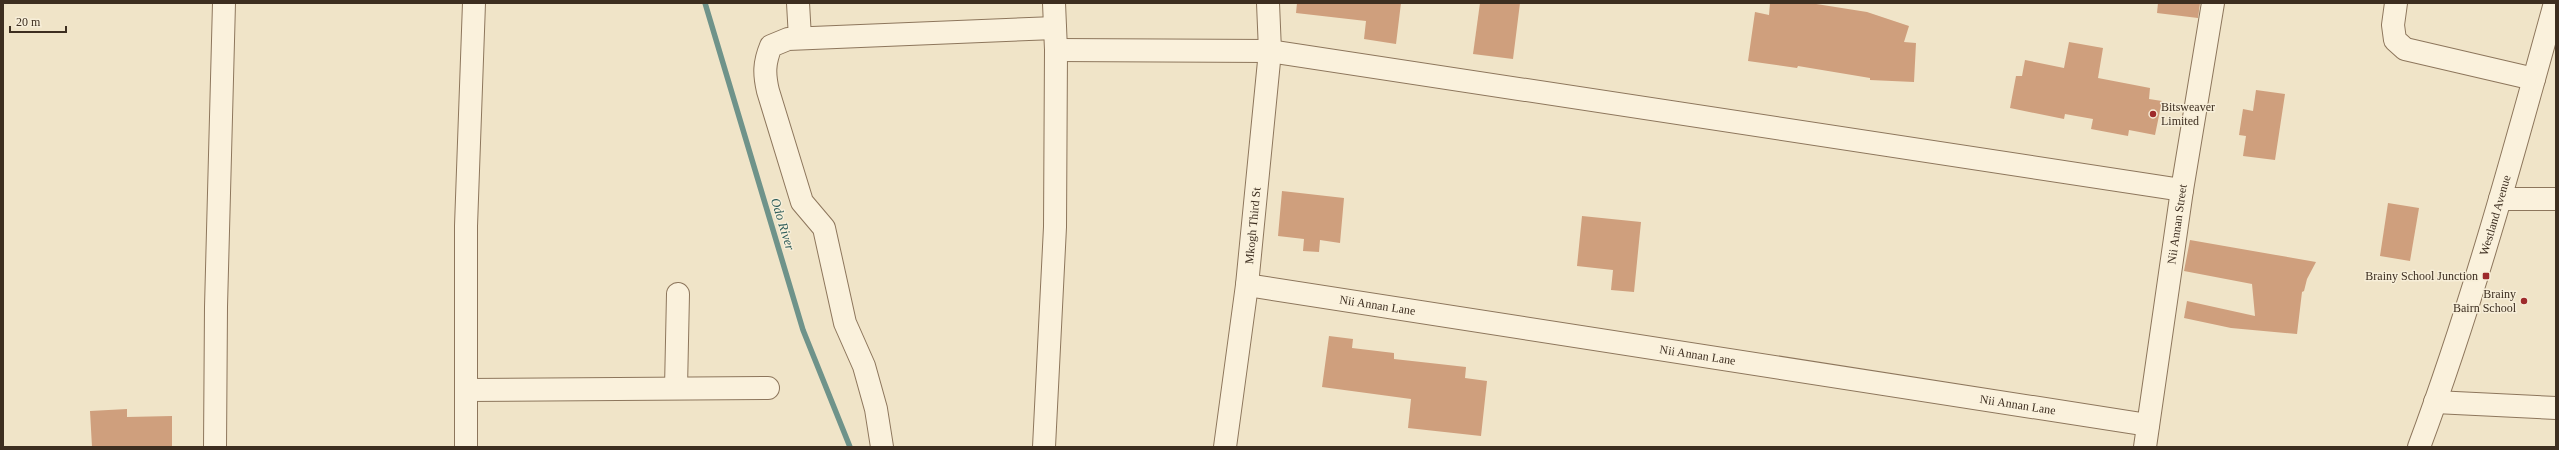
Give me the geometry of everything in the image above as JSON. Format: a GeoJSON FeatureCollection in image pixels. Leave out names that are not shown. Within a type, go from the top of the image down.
{"type":"FeatureCollection","features":[{"type":"Feature","properties":{"kind":"street"},"geometry":{"type":"LineString","coordinates":[[215,447],[216,307],[224,3]]}},
{"type":"Feature","properties":{"kind":"street"},"geometry":{"type":"LineString","coordinates":[[466,447],[466,226],[474,3]]}},
{"type":"Feature","properties":{"kind":"street"},"geometry":{"type":"LineString","coordinates":[[798,3],[800,38]]}},
{"type":"Feature","properties":{"kind":"street"},"geometry":{"type":"LineString","coordinates":[[1044,447],[1056,227],[1056,50],[1054,3]]}},
{"type":"Feature","properties":{"kind":"street","name":"Mkogh Third St"},"geometry":{"type":"LineString","coordinates":[[1225,447],[1247,285],[1270,51],[1268,3]]}},
{"type":"Feature","properties":{"kind":"street","name":"Nii Annan Street"},"geometry":{"type":"LineString","coordinates":[[2145,447],[2182,190],[2213,3]]}},
{"type":"Feature","properties":{"kind":"street"},"geometry":{"type":"LineString","coordinates":[[2396,3],[2393,25],[2395,40],[2405,49],[2534,79]]}},
{"type":"Feature","properties":{"kind":"street","name":"Westland Avenue"},"geometry":{"type":"LineString","coordinates":[[2419,447],[2435,402],[2500,199],[2555,3]]}},
{"type":"Feature","properties":{"kind":"street"},"geometry":{"type":"LineString","coordinates":[[882,447],[876,408],[864,366],[845,323],[824,228],[802,202],[764,75],[765,61],[771,46],[788,39],[800,38],[1055,28]]}},
{"type":"Feature","properties":{"kind":"street"},"geometry":{"type":"LineString","coordinates":[[1056,50],[1270,51],[2182,190]]}},
{"type":"Feature","properties":{"kind":"street"},"geometry":{"type":"LineString","coordinates":[[2500,199],[2556,199]]}},
{"type":"Feature","properties":{"kind":"street","name":"Nii Annan Lane"},"geometry":{"type":"LineString","coordinates":[[1247,285],[2148,425]]}},
{"type":"Feature","properties":{"kind":"street"},"geometry":{"type":"LineString","coordinates":[[676,388],[678,294]]}},
{"type":"Feature","properties":{"kind":"street"},"geometry":{"type":"LineString","coordinates":[[466,390],[768,388]]}},
{"type":"Feature","properties":{"kind":"street"},"geometry":{"type":"LineString","coordinates":[[2435,402],[2556,408]]}},
{"type":"Feature","properties":{"kind":"building"},"geometry":{"type":"Polygon","coordinates":[[[1297,3],[1401,3],[1396,44],[1364,39],[1366,21],[1296,13],[1297,3]]]}},
{"type":"Feature","properties":{"kind":"building"},"geometry":{"type":"Polygon","coordinates":[[[1480,3],[1520,3],[1513,59],[1473,54],[1480,3]]]}},
{"type":"Feature","properties":{"kind":"building"},"geometry":{"type":"Polygon","coordinates":[[[1770,3],[1810,3],[1867,12],[1909,26],[1904,42],[1916,43],[1914,82],[1870,80],[1870,78],[1798,66],[1797,68],[1748,61],[1755,12],[1769,15],[1770,3]]]}},
{"type":"Feature","properties":{"kind":"building"},"geometry":{"type":"Polygon","coordinates":[[[2158,3],[2200,3],[2198,18],[2157,13],[2158,3]]]}},
{"type":"Feature","properties":{"kind":"building"},"geometry":{"type":"Polygon","coordinates":[[[2069,42],[2103,48],[2098,78],[2150,88],[2149,99],[2162,101],[2155,135],[2129,130],[2128,136],[2091,129],[2093,119],[2065,114],[2064,119],[2010,108],[2016,76],[2022,76],[2025,60],[2064,68],[2069,42]]]}},
{"type":"Feature","properties":{"kind":"building"},"geometry":{"type":"Polygon","coordinates":[[[2256,90],[2285,94],[2275,160],[2243,156],[2246,136],[2239,135],[2243,109],[2253,111],[2256,90]]]}},
{"type":"Feature","properties":{"kind":"building"},"geometry":{"type":"Polygon","coordinates":[[[1282,191],[1344,198],[1340,243],[1320,240],[1319,252],[1303,251],[1304,239],[1278,236],[1282,191]]]}},
{"type":"Feature","properties":{"kind":"building"},"geometry":{"type":"Polygon","coordinates":[[[2388,203],[2419,208],[2410,261],[2380,256],[2388,203]]]}},
{"type":"Feature","properties":{"kind":"building"},"geometry":{"type":"Polygon","coordinates":[[[1582,216],[1641,222],[1634,292],[1611,290],[1613,270],[1577,266],[1582,216]]]}},
{"type":"Feature","properties":{"kind":"building"},"geometry":{"type":"Polygon","coordinates":[[[2190,240],[2316,262],[2307,279],[2304,291],[2302,292],[2297,334],[2231,328],[2184,318],[2187,301],[2255,316],[2252,284],[2184,271],[2190,240]]]}},
{"type":"Feature","properties":{"kind":"building"},"geometry":{"type":"Polygon","coordinates":[[[1329,336],[1353,339],[1352,348],[1394,353],[1394,359],[1466,367],[1465,378],[1487,381],[1481,436],[1408,428],[1411,399],[1322,387],[1329,336]]]}},
{"type":"Feature","properties":{"kind":"building"},"geometry":{"type":"Polygon","coordinates":[[[127,409],[127,417],[172,416],[172,447],[92,447],[90,411],[127,409]]]}},
{"type":"Feature","properties":{"kind":"waterway","name":"Odo River"},"geometry":{"type":"LineString","coordinates":[[705,3],[803,330],[850,447]]}},
{"type":"Feature","properties":{"kind":"place","name":"Bitsweaver Limited"},"geometry":{"type":"Point","coordinates":[2153,114]}},
{"type":"Feature","properties":{"kind":"place","name":"Brainy School Junction"},"geometry":{"type":"Point","coordinates":[2486,276]}},
{"type":"Feature","properties":{"kind":"place","name":"Brainy Bairn School"},"geometry":{"type":"Point","coordinates":[2524,301]}}]}
